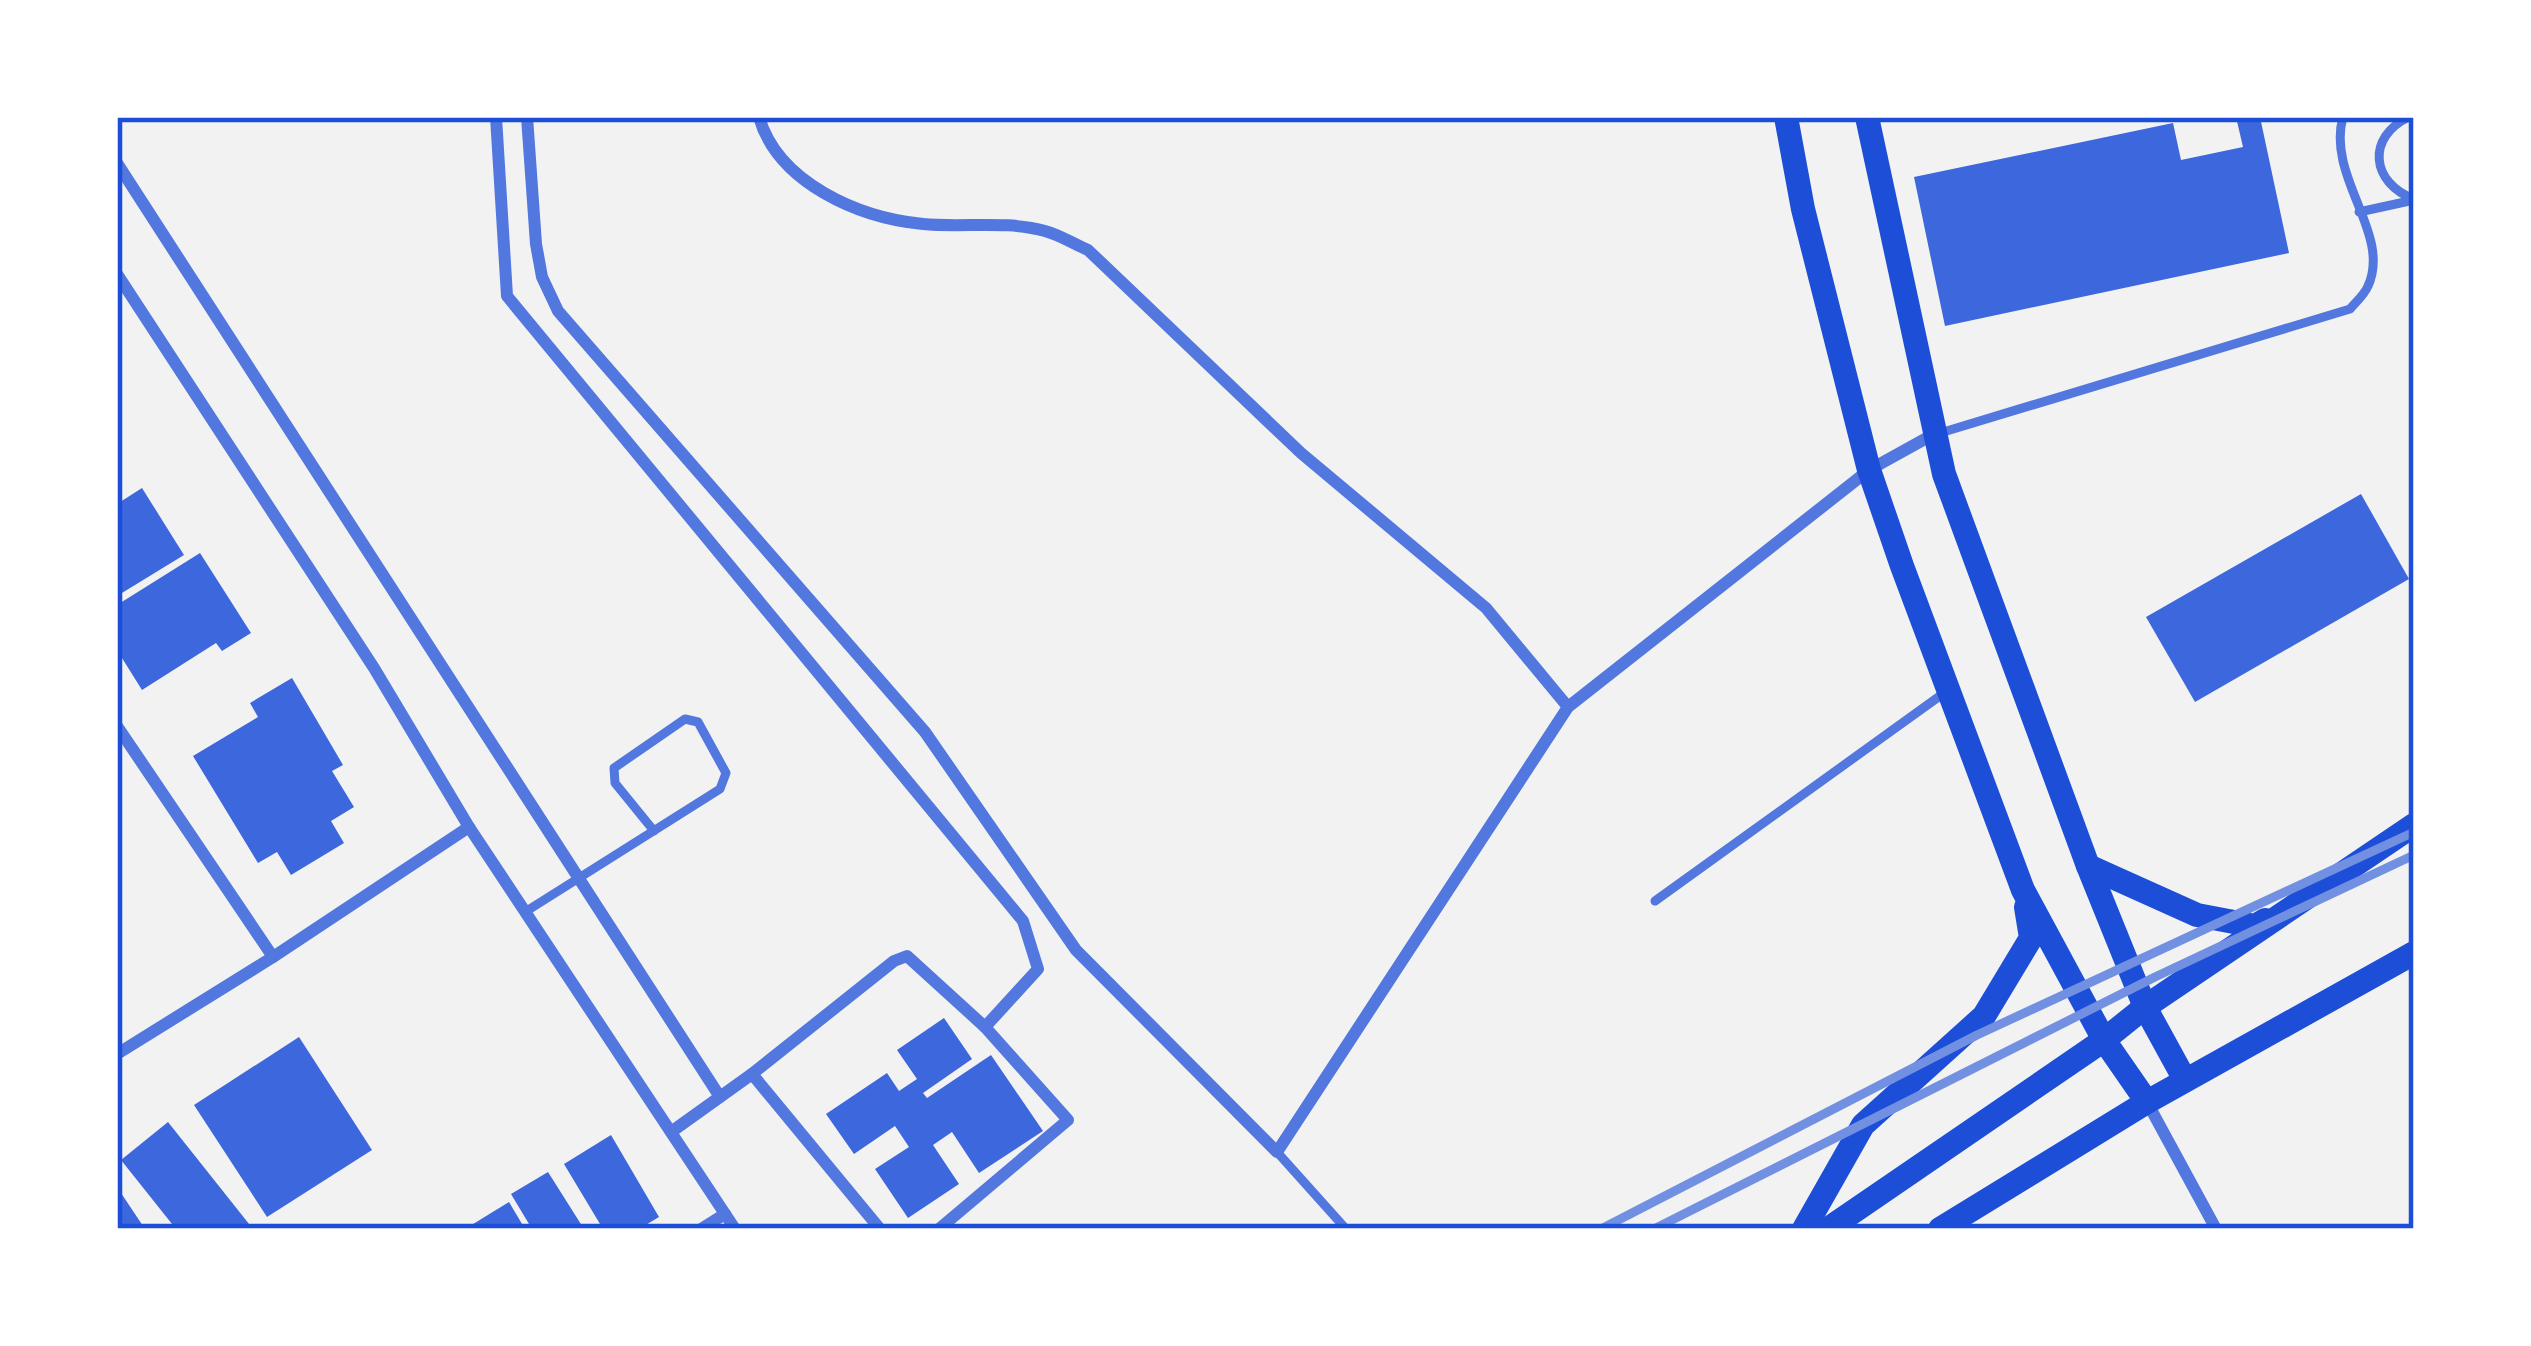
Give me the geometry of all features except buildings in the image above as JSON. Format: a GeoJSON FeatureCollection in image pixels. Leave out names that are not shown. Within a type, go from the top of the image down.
{"type":"FeatureCollection","features":[{"type":"Feature","properties":{"kind":"main road"},"geometry":{"type":"LineString","coordinates":[[1786,117],[1803,209],[1869,470],[1948,690],[2023,890],[2104,1040],[2147,1102]]}},
{"type":"Feature","properties":{"kind":"main road"},"geometry":{"type":"LineString","coordinates":[[1867,117],[1944,474],[2088,866],[2145,1006],[2185,1080]]}},
{"type":"Feature","properties":{"kind":"main road"},"geometry":{"type":"LineString","coordinates":[[2088,866],[2198,915],[2255,926],[2414,825]]}},
{"type":"Feature","properties":{"kind":"main road"},"geometry":{"type":"LineString","coordinates":[[1828,1229],[2363,857]]}},
{"type":"Feature","properties":{"kind":"main road"},"geometry":{"type":"LineString","coordinates":[[1804,1229],[1862,1125],[1984,1016],[2031,938],[2023,890]]}},
{"type":"Feature","properties":{"kind":"main road"},"geometry":{"type":"LineString","coordinates":[[1940,1229],[2147,1102],[2414,952]]}},
{"type":"Feature","properties":{"kind":"street"},"geometry":{"type":"LineString","coordinates":[[496,117],[507,296],[1023,921],[1038,969],[986,1028]]}},
{"type":"Feature","properties":{"kind":"street"},"geometry":{"type":"LineString","coordinates":[[527,117],[539,260],[558,310],[925,732],[1076,950],[1277,1152],[1568,707],[1869,470],[1935,434]]}},
{"type":"Feature","properties":{"kind":"street"},"geometry":{"type":"LineString","coordinates":[[759,117],[777,156],[842,202],[920,224],[1043,230],[1088,250],[1301,453],[1486,608],[1568,707]]}},
{"type":"Feature","properties":{"kind":"street"},"geometry":{"type":"LineString","coordinates":[[117,163],[720,1097]]}},
{"type":"Feature","properties":{"kind":"street"},"geometry":{"type":"LineString","coordinates":[[117,274],[374,668],[469,827],[735,1229]]}},
{"type":"Feature","properties":{"kind":"street"},"geometry":{"type":"LineString","coordinates":[[117,726],[273,957]]}},
{"type":"Feature","properties":{"kind":"street"},"geometry":{"type":"LineString","coordinates":[[117,1054],[469,827]]}},
{"type":"Feature","properties":{"kind":"street"},"geometry":{"type":"LineString","coordinates":[[671,1132],[894,961],[907,956],[986,1028],[1068,1120],[939,1229]]}},
{"type":"Feature","properties":{"kind":"street"},"geometry":{"type":"LineString","coordinates":[[752,1074],[880,1229]]}},
{"type":"Feature","properties":{"kind":"street"},"geometry":{"type":"LineString","coordinates":[[2147,1102],[2216,1229]]}},
{"type":"Feature","properties":{"kind":"street"},"geometry":{"type":"LineString","coordinates":[[701,1229],[725,1214]]}},
{"type":"Feature","properties":{"kind":"lane"},"geometry":{"type":"LineString","coordinates":[[1935,434],[2350,309],[2368,288],[2373,266],[2371,245],[2339,161],[2343,117]]}},
{"type":"Feature","properties":{"kind":"lane"},"geometry":{"type":"LineString","coordinates":[[2409,117],[2380,137],[2380,155],[2385,180],[2397,193],[2414,199]]}},
{"type":"Feature","properties":{"kind":"lane"},"geometry":{"type":"LineString","coordinates":[[2360,212],[2414,199]]}},
{"type":"Feature","properties":{"kind":"lane"},"geometry":{"type":"LineString","coordinates":[[1655,901],[1948,690]]}},
{"type":"Feature","properties":{"kind":"lane"},"geometry":{"type":"LineString","coordinates":[[525,912],[579,880],[720,789],[727,773],[698,722],[685,719],[614,768],[615,783],[654,831]]}},
{"type":"Feature","properties":{"kind":"lane"},"geometry":{"type":"LineString","coordinates":[[1277,1152],[1346,1229]]}},
{"type":"Feature","properties":{"kind":"railway"},"geometry":{"type":"LineString","coordinates":[[1601,1229],[1977,1035],[2414,832]]}},
{"type":"Feature","properties":{"kind":"railway"},"geometry":{"type":"LineString","coordinates":[[1654,1229],[2155,977],[2414,855]]}}]}
